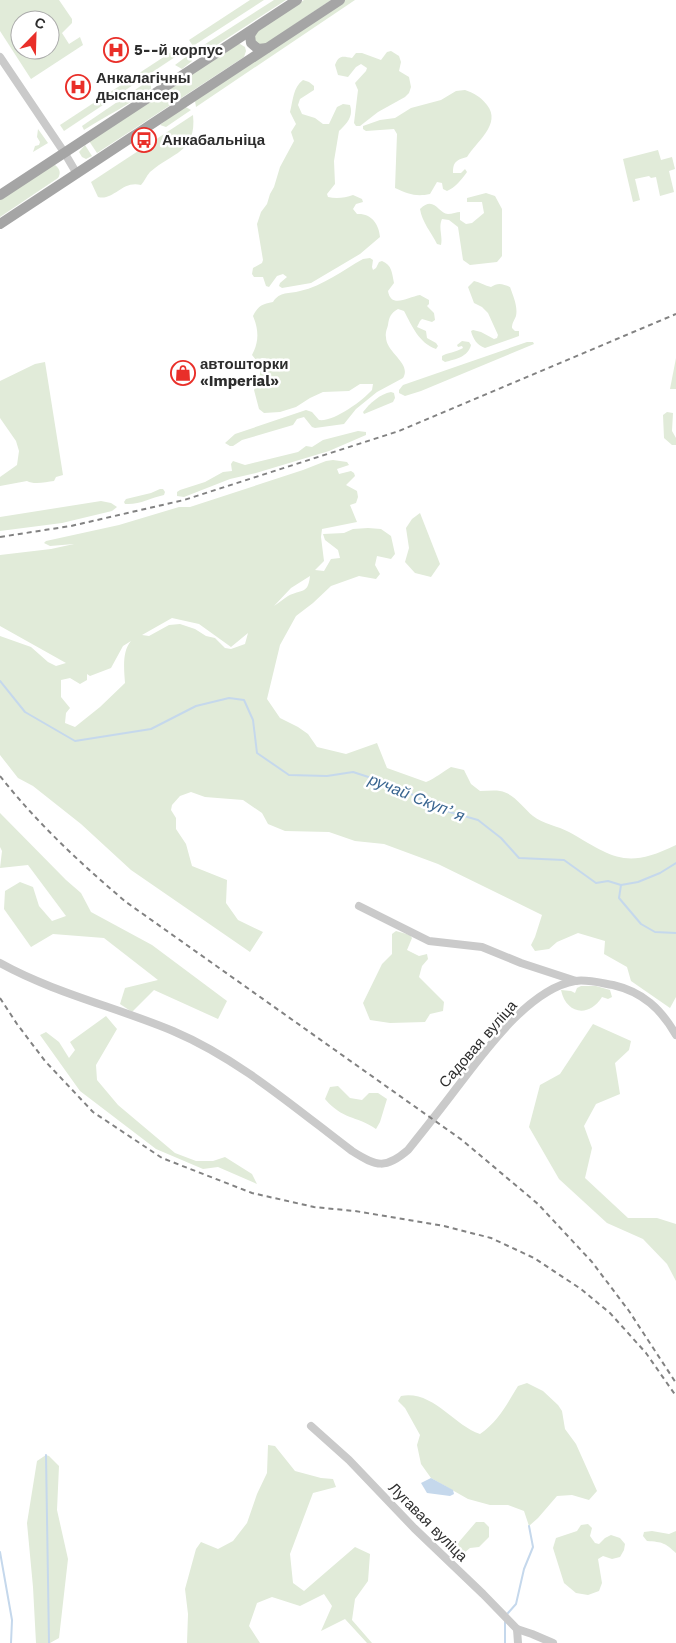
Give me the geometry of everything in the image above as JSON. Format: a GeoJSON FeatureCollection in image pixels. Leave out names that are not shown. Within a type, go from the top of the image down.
{"type":"FeatureCollection","features":[{"type":"Feature","properties":{"kind":"main road"},"geometry":{"type":"LineString","coordinates":[[0,195],[297,0]]}},
{"type":"Feature","properties":{"kind":"main road"},"geometry":{"type":"LineString","coordinates":[[0,224],[340,0]]}},
{"type":"Feature","properties":{"kind":"main road"},"geometry":{"type":"LineString","coordinates":[[255,28],[250,35],[251,43],[258,49],[267,48]]}},
{"type":"Feature","properties":{"kind":"main road"},"geometry":{"type":"LineString","coordinates":[[235,42],[243,43],[247,46],[250,56],[246,62]]}},
{"type":"Feature","properties":{"kind":"street"},"geometry":{"type":"LineString","coordinates":[[0,56],[77,174]]}},
{"type":"Feature","properties":{"kind":"street","name":"Садовая вуліца"},"geometry":{"type":"LineString","coordinates":[[359,906],[429,941],[482,947],[521,963],[576,981],[601,983],[636,993],[658,1009],[676,1035]]}},
{"type":"Feature","properties":{"kind":"street","name":"Садовая вуліца"},"geometry":{"type":"LineString","coordinates":[[0,963],[76,996],[173,1031],[216,1052],[364,1159],[386,1165],[396,1161],[408,1150],[517,1015],[552,989],[576,981]]}},
{"type":"Feature","properties":{"kind":"street","name":"Лугавая вуліца"},"geometry":{"type":"LineString","coordinates":[[310,1426],[349,1460],[414,1528],[517,1629]]}},
{"type":"Feature","properties":{"kind":"street"},"geometry":{"type":"LineString","coordinates":[[518,1643],[517,1629],[553,1643]]}},
{"type":"Feature","properties":{"kind":"green space"},"geometry":{"type":"Polygon","coordinates":[[[0,0],[59,0],[72,19],[72,23],[62,33],[69,44],[80,37],[83,45],[31,79],[19,60],[60,60],[60,10],[10,10],[10,46],[0,31],[0,0]]]}},
{"type":"Feature","properties":{"kind":"green space"},"geometry":{"type":"Polygon","coordinates":[[[250,0],[264,0],[193,46],[189,40],[250,0]]]}},
{"type":"Feature","properties":{"kind":"green space"},"geometry":{"type":"Polygon","coordinates":[[[274,0],[286,0],[203,54],[196,50],[274,0]]]}},
{"type":"Feature","properties":{"kind":"green space"},"geometry":{"type":"Polygon","coordinates":[[[304,0],[331,0],[264,45],[260,46],[254,42],[257,31],[304,0]]]}},
{"type":"Feature","properties":{"kind":"green space"},"geometry":{"type":"Polygon","coordinates":[[[345,0],[355,0],[196,107],[195,101],[197,98],[345,0]]]}},
{"type":"Feature","properties":{"kind":"green space"},"geometry":{"type":"Polygon","coordinates":[[[236,44],[245,47],[244,57],[97,153],[89,141],[236,44]]]}},
{"type":"Feature","properties":{"kind":"green space"},"geometry":{"type":"Polygon","coordinates":[[[182,45],[182,50],[178,55],[64,131],[60,125],[182,45]]]}},
{"type":"Feature","properties":{"kind":"green space"},"geometry":{"type":"Polygon","coordinates":[[[391,51],[399,56],[401,62],[399,71],[409,77],[411,87],[409,93],[378,112],[360,126],[356,126],[354,123],[358,90],[355,83],[367,68],[361,64],[348,77],[338,75],[336,62],[341,57],[352,58],[356,53],[362,53],[381,60],[387,52],[391,51]]]}},
{"type":"Feature","properties":{"kind":"green space"},"geometry":{"type":"Polygon","coordinates":[[[191,53],[192,61],[182,69],[175,65],[191,53]]]}},
{"type":"Feature","properties":{"kind":"green space"},"geometry":{"type":"Polygon","coordinates":[[[151,79],[151,89],[84,130],[82,126],[151,79]]]}},
{"type":"Feature","properties":{"kind":"green space"},"geometry":{"type":"Polygon","coordinates":[[[303,80],[314,86],[314,90],[300,99],[298,105],[302,114],[315,118],[323,124],[329,124],[337,107],[343,104],[350,105],[350,117],[339,131],[334,161],[335,184],[327,194],[331,198],[353,195],[362,199],[363,202],[356,204],[353,209],[357,214],[366,215],[373,220],[378,228],[380,237],[360,254],[311,283],[282,288],[279,286],[280,283],[287,277],[283,274],[277,276],[269,287],[266,286],[263,277],[254,277],[252,274],[253,268],[262,263],[263,260],[257,224],[274,187],[280,167],[294,141],[291,132],[296,124],[290,112],[295,90],[303,80]]]}},
{"type":"Feature","properties":{"kind":"green space"},"geometry":{"type":"Polygon","coordinates":[[[465,90],[485,102],[491,112],[490,126],[486,132],[467,157],[455,163],[453,173],[461,173],[465,169],[467,172],[456,186],[447,191],[443,189],[442,183],[437,182],[430,194],[425,195],[412,194],[395,188],[397,134],[394,129],[366,131],[363,129],[363,126],[380,120],[395,118],[411,108],[441,100],[456,91],[465,90]]]}},
{"type":"Feature","properties":{"kind":"green space"},"geometry":{"type":"Polygon","coordinates":[[[184,106],[191,110],[166,127],[160,125],[184,106]]]}},
{"type":"Feature","properties":{"kind":"green space"},"geometry":{"type":"Polygon","coordinates":[[[193,115],[191,137],[187,144],[150,172],[141,185],[129,185],[109,196],[98,197],[91,182],[193,115]]]}},
{"type":"Feature","properties":{"kind":"green space"},"geometry":{"type":"Polygon","coordinates":[[[38,129],[48,143],[33,152],[35,146],[39,145],[40,142],[37,137],[38,129]]]}},
{"type":"Feature","properties":{"kind":"green space"},"geometry":{"type":"Polygon","coordinates":[[[85,145],[92,156],[86,159],[79,152],[85,145]]]}},
{"type":"Feature","properties":{"kind":"green space"},"geometry":{"type":"Polygon","coordinates":[[[658,150],[661,160],[672,157],[675,169],[669,171],[674,192],[660,196],[656,177],[651,178],[649,176],[635,179],[640,200],[633,202],[623,159],[658,150]]]}},
{"type":"Feature","properties":{"kind":"green space"},"geometry":{"type":"Polygon","coordinates":[[[55,165],[59,171],[58,178],[0,217],[0,199],[55,165]]]}},
{"type":"Feature","properties":{"kind":"green space"},"geometry":{"type":"Polygon","coordinates":[[[486,193],[495,196],[502,209],[502,256],[497,262],[470,265],[463,260],[458,227],[449,220],[442,219],[440,226],[441,245],[437,244],[425,223],[420,209],[425,205],[432,204],[444,213],[460,212],[460,220],[466,224],[472,223],[484,213],[482,202],[467,202],[467,198],[486,193]]]}},
{"type":"Feature","properties":{"kind":"green space"},"geometry":{"type":"Polygon","coordinates":[[[370,258],[373,260],[373,270],[382,261],[390,267],[394,283],[388,291],[393,300],[396,301],[420,295],[429,300],[427,306],[434,313],[435,320],[432,322],[422,319],[417,327],[426,331],[427,338],[438,346],[436,349],[425,343],[413,328],[404,311],[398,309],[390,317],[386,336],[387,343],[402,363],[405,373],[403,378],[377,392],[356,409],[344,424],[315,428],[304,417],[297,419],[293,425],[242,440],[233,446],[225,443],[235,434],[306,410],[312,412],[319,420],[332,418],[355,405],[372,390],[373,384],[360,384],[349,391],[323,392],[296,407],[280,412],[264,413],[259,409],[254,390],[262,366],[269,362],[269,359],[262,358],[256,360],[252,355],[257,336],[253,316],[259,308],[273,302],[282,294],[308,289],[363,259],[370,258]]]}},
{"type":"Feature","properties":{"kind":"green space"},"geometry":{"type":"Polygon","coordinates":[[[474,281],[491,287],[500,284],[510,287],[516,309],[512,328],[515,331],[519,331],[519,336],[485,348],[476,341],[471,331],[473,330],[494,339],[498,335],[488,313],[474,303],[468,287],[474,281]]]}},
{"type":"Feature","properties":{"kind":"green space"},"geometry":{"type":"Polygon","coordinates":[[[462,341],[469,342],[471,345],[467,352],[453,360],[445,362],[442,360],[442,356],[463,348],[457,345],[462,341]]]}},
{"type":"Feature","properties":{"kind":"green space"},"geometry":{"type":"Polygon","coordinates":[[[527,342],[533,342],[534,344],[421,391],[405,396],[399,393],[403,385],[527,342]]]}},
{"type":"Feature","properties":{"kind":"green space"},"geometry":{"type":"Polygon","coordinates":[[[676,358],[676,389],[670,389],[676,358]]]}},
{"type":"Feature","properties":{"kind":"green space"},"geometry":{"type":"Polygon","coordinates":[[[45,362],[63,475],[56,477],[54,481],[37,483],[27,481],[0,486],[0,477],[17,465],[19,451],[16,441],[0,418],[0,381],[35,364],[45,362]]]}},
{"type":"Feature","properties":{"kind":"green space"},"geometry":{"type":"Polygon","coordinates":[[[391,392],[394,393],[395,398],[393,402],[364,414],[363,412],[376,399],[391,392]]]}},
{"type":"Feature","properties":{"kind":"green space"},"geometry":{"type":"Polygon","coordinates":[[[667,412],[673,413],[672,431],[676,438],[676,445],[672,445],[664,438],[663,415],[667,412]]]}},
{"type":"Feature","properties":{"kind":"green space"},"geometry":{"type":"Polygon","coordinates":[[[358,431],[366,432],[366,435],[329,451],[230,479],[184,497],[177,496],[177,492],[180,490],[205,482],[223,472],[232,471],[231,464],[233,461],[245,465],[298,452],[306,446],[312,447],[323,440],[358,431]]]}},
{"type":"Feature","properties":{"kind":"green space"},"geometry":{"type":"Polygon","coordinates":[[[326,461],[347,462],[349,465],[337,469],[339,474],[351,471],[354,473],[355,476],[346,485],[357,491],[356,503],[350,505],[357,522],[322,529],[324,561],[315,570],[324,571],[331,559],[340,558],[338,550],[325,540],[323,534],[344,533],[353,529],[381,529],[391,536],[395,554],[391,559],[377,556],[375,565],[380,574],[376,579],[359,576],[331,586],[296,616],[280,645],[267,699],[280,718],[308,734],[317,747],[346,754],[377,743],[387,768],[426,782],[451,767],[464,770],[471,784],[480,791],[505,792],[537,819],[569,832],[609,854],[631,858],[644,857],[659,853],[676,845],[676,997],[670,1008],[631,981],[627,967],[604,954],[605,941],[578,933],[557,942],[549,949],[535,951],[531,945],[542,915],[438,864],[384,844],[355,841],[329,832],[285,831],[268,824],[262,813],[243,800],[205,797],[191,792],[180,796],[172,805],[171,810],[176,818],[176,829],[186,844],[192,866],[227,880],[226,903],[238,920],[263,932],[250,952],[131,870],[81,824],[33,786],[18,778],[0,755],[0,636],[31,647],[48,662],[56,666],[66,663],[0,626],[0,555],[51,549],[74,544],[50,546],[44,543],[119,525],[179,507],[190,507],[326,461]],[[310,576],[291,588],[274,606],[288,596],[306,589],[310,576]],[[172,618],[142,635],[149,636],[169,625],[180,624],[215,638],[225,648],[231,649],[245,644],[248,633],[231,647],[199,624],[172,618]],[[131,641],[123,646],[111,668],[90,676],[87,674],[87,680],[80,684],[70,678],[61,680],[61,697],[70,708],[66,713],[65,723],[75,727],[100,707],[125,683],[125,655],[131,641]]]}},
{"type":"Feature","properties":{"kind":"green space"},"geometry":{"type":"Polygon","coordinates":[[[163,489],[165,492],[164,495],[135,503],[125,504],[124,502],[126,499],[163,489]]]}},
{"type":"Feature","properties":{"kind":"green space"},"geometry":{"type":"Polygon","coordinates":[[[101,501],[111,503],[117,507],[112,511],[62,523],[0,531],[0,517],[101,501]]]}},
{"type":"Feature","properties":{"kind":"green space"},"geometry":{"type":"Polygon","coordinates":[[[420,513],[440,564],[431,577],[415,573],[405,562],[409,548],[406,528],[412,519],[420,513]]]}},
{"type":"Feature","properties":{"kind":"green space"},"geometry":{"type":"Polygon","coordinates":[[[0,813],[81,893],[91,912],[152,945],[227,1001],[218,1019],[154,990],[132,1012],[120,1004],[125,988],[158,980],[104,938],[53,934],[31,947],[4,909],[5,891],[20,882],[33,887],[39,906],[52,921],[66,916],[28,865],[0,868],[2,851],[0,847],[0,813]]]}},
{"type":"Feature","properties":{"kind":"green space"},"geometry":{"type":"Polygon","coordinates":[[[396,931],[410,935],[412,938],[407,950],[419,956],[427,954],[428,959],[422,966],[419,977],[444,1002],[443,1011],[430,1014],[425,1022],[390,1023],[370,1020],[363,1003],[382,964],[392,954],[392,934],[396,931]]]}},
{"type":"Feature","properties":{"kind":"green space"},"geometry":{"type":"Polygon","coordinates":[[[581,986],[596,986],[610,990],[612,997],[608,999],[602,997],[591,1008],[578,1010],[568,1004],[561,990],[575,993],[577,988],[581,986]]]}},
{"type":"Feature","properties":{"kind":"green space"},"geometry":{"type":"Polygon","coordinates":[[[106,1016],[117,1029],[96,1065],[97,1080],[118,1105],[175,1153],[196,1161],[213,1161],[225,1157],[252,1174],[257,1184],[218,1167],[203,1169],[156,1149],[80,1091],[40,1035],[46,1032],[59,1042],[69,1058],[75,1050],[70,1042],[106,1016]]]}},
{"type":"Feature","properties":{"kind":"green space"},"geometry":{"type":"Polygon","coordinates":[[[593,1024],[631,1041],[629,1050],[615,1063],[620,1094],[596,1104],[584,1126],[592,1148],[585,1178],[628,1218],[657,1218],[676,1224],[676,1281],[667,1264],[643,1239],[607,1223],[559,1179],[529,1127],[540,1085],[560,1074],[593,1024]]]}},
{"type":"Feature","properties":{"kind":"green space"},"geometry":{"type":"Polygon","coordinates":[[[338,1086],[350,1098],[362,1100],[369,1093],[378,1093],[387,1099],[376,1129],[331,1106],[325,1099],[330,1087],[338,1086]]]}},
{"type":"Feature","properties":{"kind":"green space"},"geometry":{"type":"Polygon","coordinates":[[[527,1383],[543,1391],[562,1411],[565,1429],[576,1444],[597,1491],[589,1500],[572,1495],[557,1496],[529,1526],[524,1511],[508,1505],[490,1505],[468,1499],[431,1478],[421,1464],[417,1445],[420,1435],[405,1408],[398,1401],[401,1396],[423,1398],[442,1409],[470,1430],[480,1434],[497,1418],[518,1386],[527,1383]]]}},
{"type":"Feature","properties":{"kind":"green space"},"geometry":{"type":"Polygon","coordinates":[[[268,1445],[275,1446],[295,1471],[333,1479],[336,1487],[313,1493],[290,1554],[293,1583],[304,1591],[355,1547],[370,1554],[368,1581],[355,1599],[352,1620],[372,1643],[367,1643],[345,1619],[321,1631],[332,1606],[324,1594],[300,1606],[272,1597],[257,1603],[249,1626],[260,1643],[187,1643],[188,1614],[185,1589],[196,1549],[201,1542],[218,1549],[233,1541],[247,1523],[267,1473],[268,1445]]]}},
{"type":"Feature","properties":{"kind":"green space"},"geometry":{"type":"Polygon","coordinates":[[[46,1455],[59,1466],[57,1510],[68,1559],[59,1638],[50,1643],[36,1643],[27,1523],[37,1461],[46,1455]]]}},
{"type":"Feature","properties":{"kind":"green space"},"geometry":{"type":"Polygon","coordinates":[[[476,1522],[484,1522],[489,1527],[489,1537],[479,1547],[470,1548],[464,1553],[458,1551],[458,1543],[476,1522]]]}},
{"type":"Feature","properties":{"kind":"green space"},"geometry":{"type":"Polygon","coordinates":[[[588,1524],[592,1528],[590,1536],[595,1543],[599,1544],[611,1535],[620,1538],[625,1544],[620,1557],[612,1559],[603,1556],[598,1559],[602,1583],[599,1591],[588,1595],[576,1593],[564,1583],[553,1548],[556,1538],[577,1531],[581,1525],[588,1524]]]}},
{"type":"Feature","properties":{"kind":"green space"},"geometry":{"type":"Polygon","coordinates":[[[652,1531],[669,1534],[676,1531],[676,1553],[663,1544],[647,1541],[643,1536],[644,1532],[652,1531]]]}},
{"type":"Feature","properties":{"kind":"water"},"geometry":{"type":"Polygon","coordinates":[[[431,1478],[453,1490],[454,1494],[450,1496],[427,1493],[421,1483],[431,1478]]]}},
{"type":"Feature","properties":{"kind":"waterway","name":"ручай Скупʼя"},"geometry":{"type":"LineString","coordinates":[[0,681],[25,712],[75,741],[151,729],[196,706],[229,698],[244,700],[253,720],[257,753],[289,775],[327,776],[353,772],[396,786],[439,809],[478,820],[501,838],[519,858],[564,860],[596,883],[608,881],[621,885],[638,882],[660,873],[676,863]]}},
{"type":"Feature","properties":{"kind":"waterway"},"geometry":{"type":"LineString","coordinates":[[621,885],[619,898],[641,924],[655,932],[676,933]]}},
{"type":"Feature","properties":{"kind":"waterway"},"geometry":{"type":"LineString","coordinates":[[46,1455],[49,1643]]}},
{"type":"Feature","properties":{"kind":"waterway"},"geometry":{"type":"LineString","coordinates":[[508,1613],[516,1604],[524,1569],[533,1547],[529,1526]]}},
{"type":"Feature","properties":{"kind":"waterway","name":"ручай Скупʼя"},"geometry":{"type":"LineString","coordinates":[[0,1552],[12,1620],[11,1643]]}},
{"type":"Feature","properties":{"kind":"waterway"},"geometry":{"type":"LineString","coordinates":[[505,1620],[505,1643]]}},
{"type":"Feature","properties":{"kind":"railway"},"geometry":{"type":"LineString","coordinates":[[0,537],[71,526],[184,500],[399,431],[676,314]]}},
{"type":"Feature","properties":{"kind":"railway"},"geometry":{"type":"LineString","coordinates":[[0,776],[60,842],[126,902],[462,1140],[538,1204],[592,1262],[629,1311],[676,1383]]}},
{"type":"Feature","properties":{"kind":"railway"},"geometry":{"type":"LineString","coordinates":[[0,998],[45,1061],[93,1112],[162,1158],[252,1193],[314,1207],[355,1211],[444,1226],[491,1238],[534,1258],[581,1289],[610,1313],[646,1353],[676,1396]]}},
{"type":"Feature","properties":{"kind":"place","name":"5--й корпус"},"geometry":{"type":"Point","coordinates":[116,50]}},
{"type":"Feature","properties":{"kind":"place","name":"Анкалагічны дыспансер"},"geometry":{"type":"Point","coordinates":[78,87]}},
{"type":"Feature","properties":{"kind":"place","name":"Анкабальніца"},"geometry":{"type":"Point","coordinates":[144,140]}},
{"type":"Feature","properties":{"kind":"place","name":"автошторки «Imperial»"},"geometry":{"type":"Point","coordinates":[183,373]}}]}
